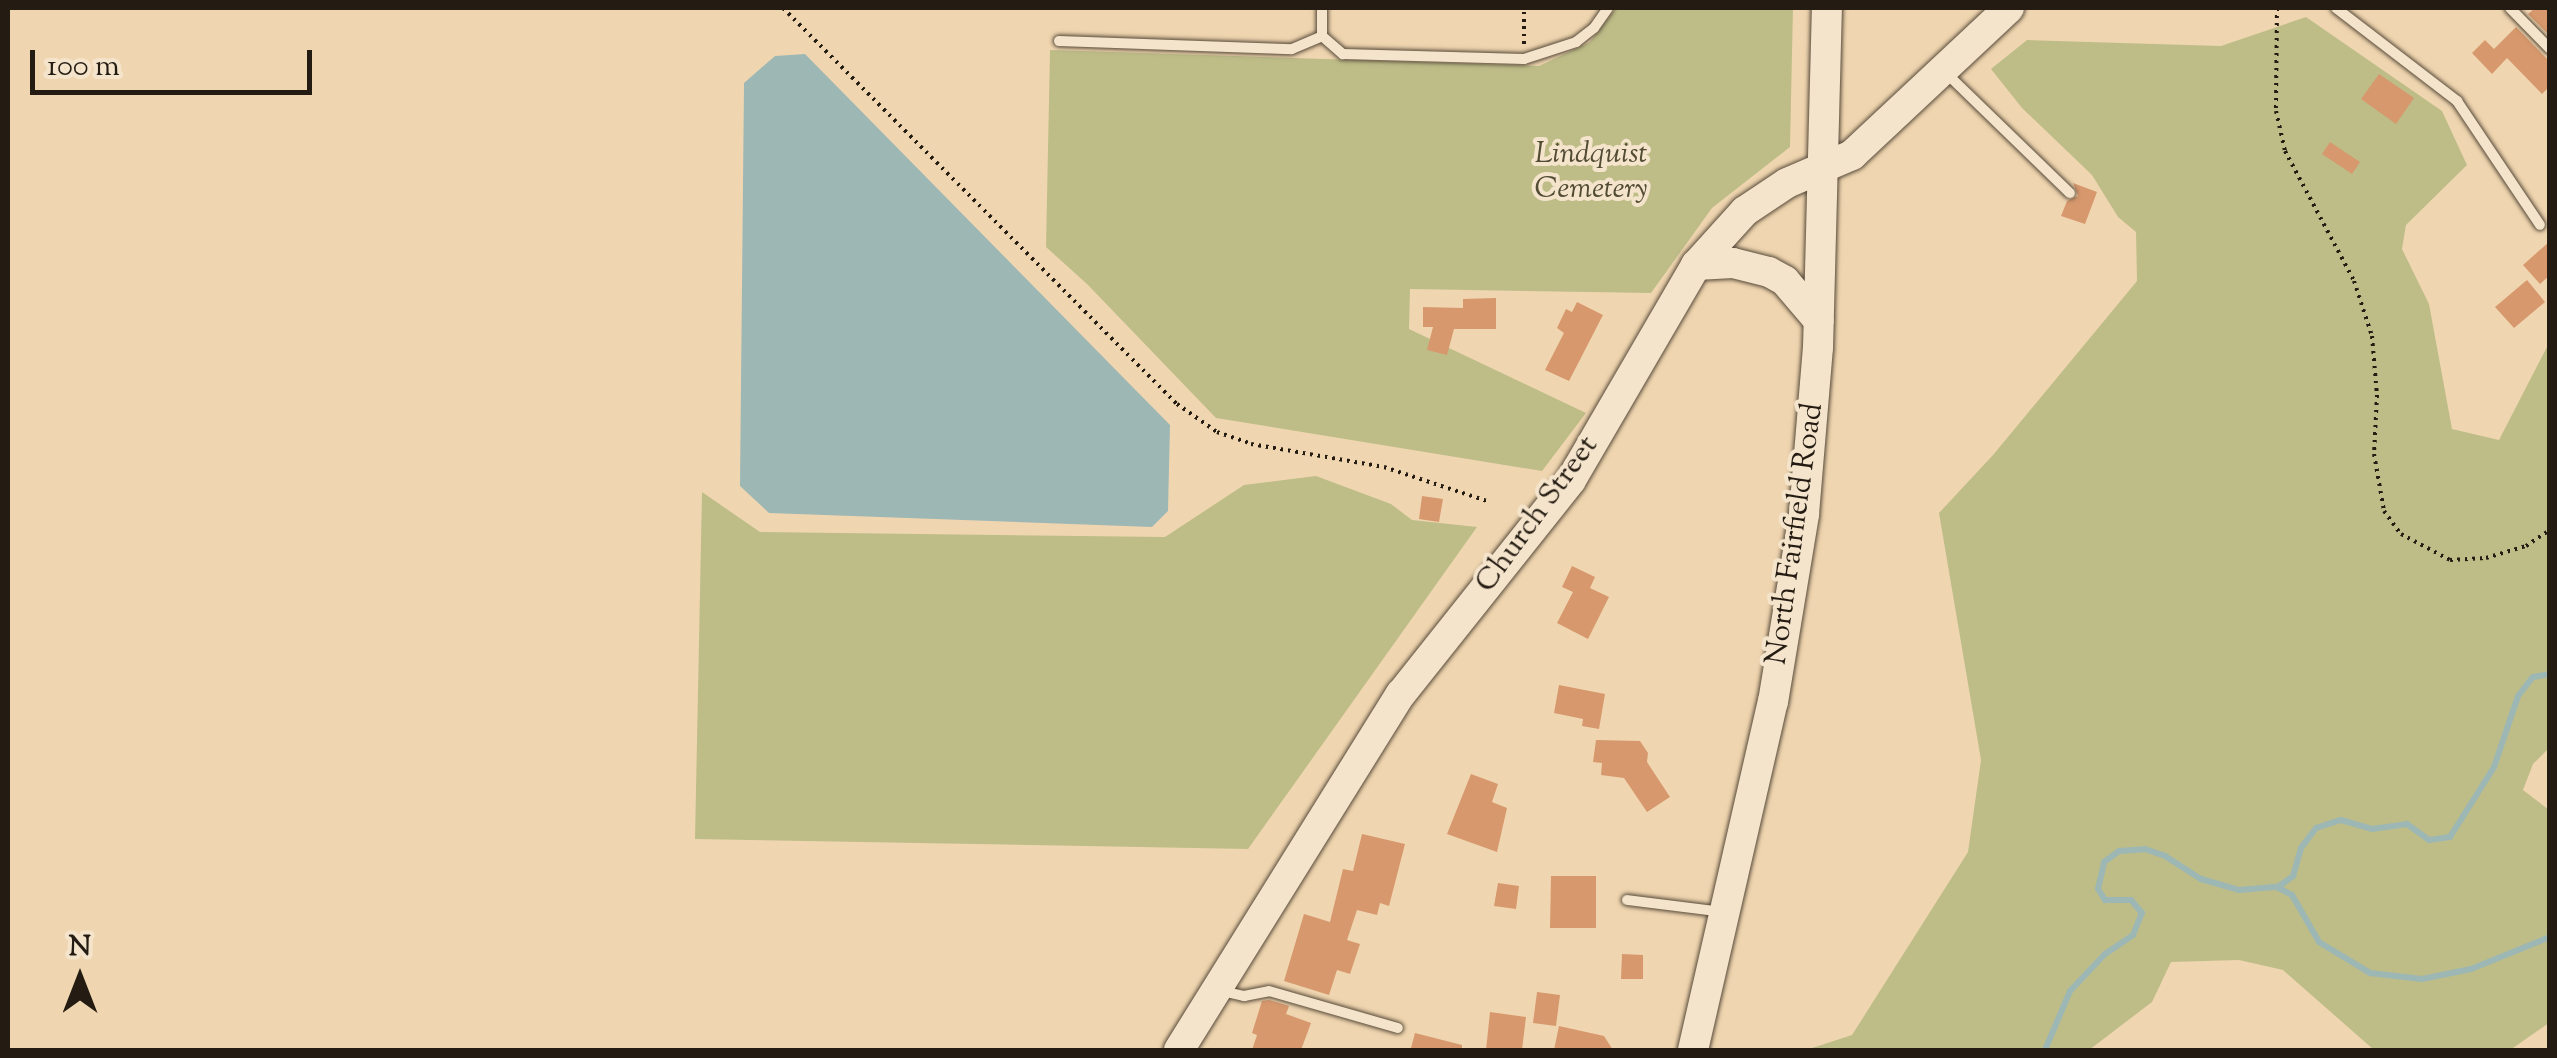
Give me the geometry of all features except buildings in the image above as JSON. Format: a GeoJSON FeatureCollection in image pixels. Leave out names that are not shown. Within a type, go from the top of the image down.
{"type":"FeatureCollection","features":[{"type":"Feature","properties":{"kind":"street","name":"North Fairfield Road"},"geometry":{"type":"LineString","coordinates":[[1692,1050],[1772,702],[1801,532],[1819,321],[1827,8]]}},
{"type":"Feature","properties":{"kind":"street","name":"Church Street"},"geometry":{"type":"LineString","coordinates":[[1179,1050],[1401,694],[1571,480],[1696,266],[1744,211],[1786,183],[1852,156],[2009,8]]}},
{"type":"Feature","properties":{"kind":"street"},"geometry":{"type":"LineString","coordinates":[[1696,266],[1733,263],[1770,272],[1785,280],[1819,321]]}},
{"type":"Feature","properties":{"kind":"lane"},"geometry":{"type":"LineString","coordinates":[[1322,8],[1322,36],[1342,54],[1524,59],[1576,42],[1594,28],[1608,8]]}},
{"type":"Feature","properties":{"kind":"lane"},"geometry":{"type":"LineString","coordinates":[[2336,8],[2457,101],[2540,225]]}},
{"type":"Feature","properties":{"kind":"lane"},"geometry":{"type":"LineString","coordinates":[[2510,8],[2550,49]]}},
{"type":"Feature","properties":{"kind":"lane"},"geometry":{"type":"LineString","coordinates":[[1058,41],[1292,49],[1322,36]]}},
{"type":"Feature","properties":{"kind":"lane"},"geometry":{"type":"LineString","coordinates":[[1943,70],[2070,193]]}},
{"type":"Feature","properties":{"kind":"lane"},"geometry":{"type":"LineString","coordinates":[[1627,900],[1724,912]]}},
{"type":"Feature","properties":{"kind":"lane"},"geometry":{"type":"LineString","coordinates":[[1216,989],[1244,996],[1269,992],[1398,1028]]}},
{"type":"Feature","properties":{"kind":"path"},"geometry":{"type":"LineString","coordinates":[[783,8],[1178,404],[1217,432],[1251,444],[1384,467],[1487,501]]}},
{"type":"Feature","properties":{"kind":"path"},"geometry":{"type":"LineString","coordinates":[[1524,8],[1524,59]]}},
{"type":"Feature","properties":{"kind":"path"},"geometry":{"type":"LineString","coordinates":[[2277,8],[2276,111],[2285,151],[2354,281],[2372,336],[2374,454],[2384,511],[2401,534],[2450,560],[2512,550],[2550,530]]}},
{"type":"Feature","properties":{"kind":"green space","name":"Lindquist Cemetery"},"geometry":{"type":"Polygon","coordinates":[[[1616,8],[1793,8],[1790,147],[1712,208],[1651,293],[1410,289],[1409,329],[1586,413],[1542,471],[1216,418],[1046,247],[1050,50],[1539,66],[1590,42],[1616,8]]]}},
{"type":"Feature","properties":{"kind":"green space"},"geometry":{"type":"Polygon","coordinates":[[[2306,17],[2442,111],[2467,165],[2406,225],[2402,249],[2429,304],[2452,429],[2499,440],[2549,343],[2549,748],[2533,764],[2523,790],[2549,810],[2549,1023],[2510,1050],[2374,1050],[2283,970],[2239,960],[2171,962],[2152,1002],[2089,1050],[1806,1050],[1852,1035],[1968,852],[1981,760],[1939,513],[1993,455],[2137,281],[2136,232],[2118,217],[2092,175],[2022,108],[1991,69],[2027,40],[2221,46],[2306,17]]]}},
{"type":"Feature","properties":{"kind":"green space"},"geometry":{"type":"Polygon","coordinates":[[[1316,476],[1391,504],[1412,520],[1477,527],[1248,849],[695,839],[702,492],[760,532],[1165,537],[1244,485],[1316,476]]]}},
{"type":"Feature","properties":{"kind":"water"},"geometry":{"type":"Polygon","coordinates":[[[805,54],[1170,425],[1168,511],[1152,527],[769,513],[740,486],[744,83],[775,56],[805,54]]]}},
{"type":"Feature","properties":{"kind":"waterway"},"geometry":{"type":"LineString","coordinates":[[2278,887],[2293,876],[2301,848],[2316,828],[2341,820],[2372,829],[2407,824],[2429,840],[2450,837],[2494,767],[2518,696],[2533,677],[2550,674]]}},
{"type":"Feature","properties":{"kind":"waterway"},"geometry":{"type":"LineString","coordinates":[[2045,1050],[2070,991],[2105,954],[2133,935],[2142,913],[2131,900],[2105,900],[2098,889],[2104,862],[2119,851],[2145,849],[2165,856],[2201,879],[2239,890],[2277,887],[2292,895],[2319,942],[2370,973],[2422,979],[2471,969],[2550,937]]}}]}
